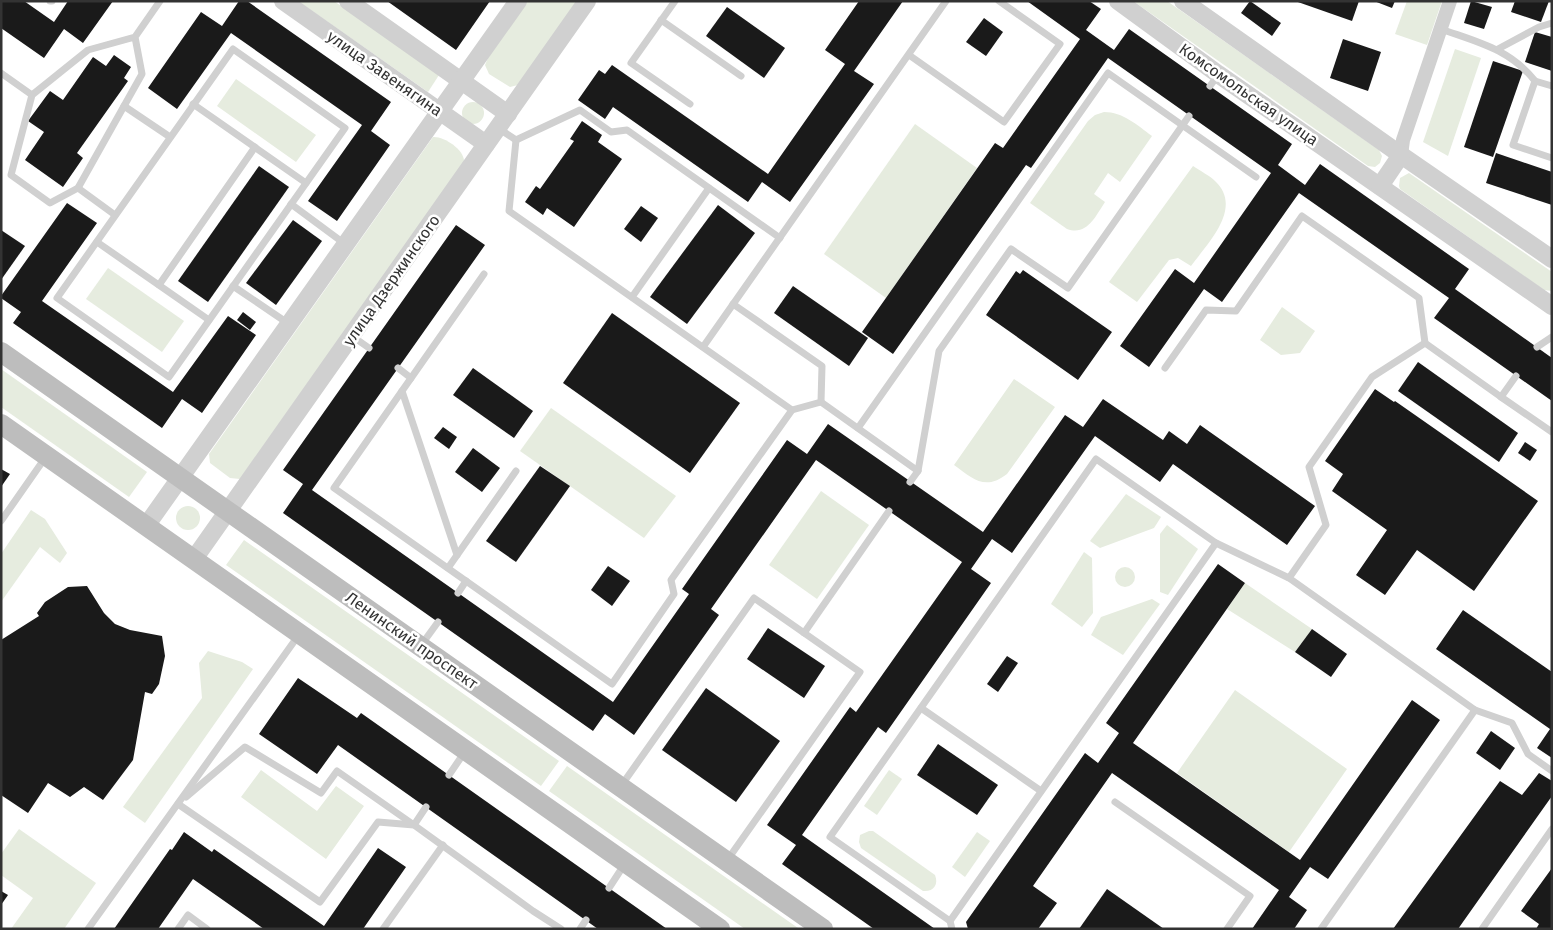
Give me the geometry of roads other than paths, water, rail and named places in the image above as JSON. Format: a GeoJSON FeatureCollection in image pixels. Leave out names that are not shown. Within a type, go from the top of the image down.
{"type":"FeatureCollection","features":[{"type":"Feature","properties":{"kind":"main road","name":"Ленинский проспект"},"geometry":{"type":"LineString","coordinates":[[1,352],[824,929]]}},
{"type":"Feature","properties":{"kind":"main road"},"geometry":{"type":"LineString","coordinates":[[1,424],[720,929]]}},
{"type":"Feature","properties":{"kind":"street","name":"улица Завенягина"},"geometry":{"type":"LineString","coordinates":[[283,1],[486,144]]}},
{"type":"Feature","properties":{"kind":"street"},"geometry":{"type":"LineString","coordinates":[[348,1],[462,81],[503,121]]}},
{"type":"Feature","properties":{"kind":"street"},"geometry":{"type":"LineString","coordinates":[[146,526],[518,1]]}},
{"type":"Feature","properties":{"kind":"street","name":"улица Дзержинского"},"geometry":{"type":"LineString","coordinates":[[194,559],[587,1]]}},
{"type":"Feature","properties":{"kind":"street","name":"Комсомольская улица"},"geometry":{"type":"LineString","coordinates":[[1118,1],[1214,80],[1380,186],[1552,306]]}},
{"type":"Feature","properties":{"kind":"street"},"geometry":{"type":"LineString","coordinates":[[1183,1],[1552,259]]}},
{"type":"Feature","properties":{"kind":"street"},"geometry":{"type":"LineString","coordinates":[[1380,186],[1401,155],[1403,140],[1450,1]]}},
{"type":"Feature","properties":{"kind":"lane"},"geometry":{"type":"LineString","coordinates":[[135,37],[142,74],[78,188],[50,203],[11,175],[32,95],[88,50],[135,37],[160,1]]}},
{"type":"Feature","properties":{"kind":"lane"},"geometry":{"type":"LineString","coordinates":[[675,1],[632,62],[690,104]]}},
{"type":"Feature","properties":{"kind":"lane"},"geometry":{"type":"LineString","coordinates":[[702,347],[946,1]]}},
{"type":"Feature","properties":{"kind":"lane"},"geometry":{"type":"LineString","coordinates":[[907,57],[1004,122],[1060,44],[999,1]]}},
{"type":"Feature","properties":{"kind":"lane"},"geometry":{"type":"LineString","coordinates":[[661,20],[741,76]]}},
{"type":"Feature","properties":{"kind":"lane"},"geometry":{"type":"LineString","coordinates":[[1498,49],[1538,27],[1552,24]]}},
{"type":"Feature","properties":{"kind":"lane"},"geometry":{"type":"LineString","coordinates":[[1441,29],[1498,49],[1525,67],[1535,81],[1552,86]]}},
{"type":"Feature","properties":{"kind":"lane"},"geometry":{"type":"LineString","coordinates":[[233,49],[345,128],[169,377],[57,298],[170,137],[233,49]]}},
{"type":"Feature","properties":{"kind":"lane"},"geometry":{"type":"LineString","coordinates":[[1,73],[32,95]]}},
{"type":"Feature","properties":{"kind":"lane"},"geometry":{"type":"LineString","coordinates":[[858,428],[1108,73],[1256,177]]}},
{"type":"Feature","properties":{"kind":"lane"},"geometry":{"type":"LineString","coordinates":[[1535,81],[1513,145],[1552,158]]}},
{"type":"Feature","properties":{"kind":"lane"},"geometry":{"type":"LineString","coordinates":[[193,104],[306,183]]}},
{"type":"Feature","properties":{"kind":"lane"},"geometry":{"type":"LineString","coordinates":[[124,106],[170,137]]}},
{"type":"Feature","properties":{"kind":"lane"},"geometry":{"type":"LineString","coordinates":[[516,140],[580,110],[611,132],[627,130],[780,238]]}},
{"type":"Feature","properties":{"kind":"lane"},"geometry":{"type":"LineString","coordinates":[[910,482],[918,470],[939,351],[1011,249],[1068,288],[1189,116]]}},
{"type":"Feature","properties":{"kind":"lane"},"geometry":{"type":"LineString","coordinates":[[503,121],[516,140],[509,211],[792,410]]}},
{"type":"Feature","properties":{"kind":"lane"},"geometry":{"type":"LineString","coordinates":[[159,285],[255,148]]}},
{"type":"Feature","properties":{"kind":"lane"},"geometry":{"type":"LineString","coordinates":[[78,188],[115,215]]}},
{"type":"Feature","properties":{"kind":"lane"},"geometry":{"type":"LineString","coordinates":[[632,298],[709,188]]}},
{"type":"Feature","properties":{"kind":"lane"},"geometry":{"type":"LineString","coordinates":[[291,204],[346,244]]}},
{"type":"Feature","properties":{"kind":"lane"},"geometry":{"type":"LineString","coordinates":[[1165,368],[1206,310],[1236,311],[1302,216],[1419,298],[1425,343],[1552,432]]}},
{"type":"Feature","properties":{"kind":"lane"},"geometry":{"type":"LineString","coordinates":[[97,242],[209,320]]}},
{"type":"Feature","properties":{"kind":"lane"},"geometry":{"type":"LineString","coordinates":[[484,274],[334,488],[612,684],[674,594],[671,580],[792,410],[821,402]]}},
{"type":"Feature","properties":{"kind":"lane"},"geometry":{"type":"LineString","coordinates":[[233,286],[289,324]]}},
{"type":"Feature","properties":{"kind":"lane"},"geometry":{"type":"LineString","coordinates":[[733,304],[822,366],[821,402]]}},
{"type":"Feature","properties":{"kind":"lane"},"geometry":{"type":"LineString","coordinates":[[352,336],[370,348]]}},
{"type":"Feature","properties":{"kind":"lane"},"geometry":{"type":"LineString","coordinates":[[1537,347],[1552,337]]}},
{"type":"Feature","properties":{"kind":"lane"},"geometry":{"type":"LineString","coordinates":[[1289,578],[1326,525],[1309,467],[1372,377],[1425,343]]}},
{"type":"Feature","properties":{"kind":"lane"},"geometry":{"type":"LineString","coordinates":[[398,368],[411,378]]}},
{"type":"Feature","properties":{"kind":"lane"},"geometry":{"type":"LineString","coordinates":[[1501,397],[1516,376]]}},
{"type":"Feature","properties":{"kind":"lane"},"geometry":{"type":"LineString","coordinates":[[402,391],[457,555]]}},
{"type":"Feature","properties":{"kind":"lane"},"geometry":{"type":"LineString","coordinates":[[821,402],[918,470]]}},
{"type":"Feature","properties":{"kind":"lane"},"geometry":{"type":"LineString","coordinates":[[1,521],[47,456]]}},
{"type":"Feature","properties":{"kind":"lane"},"geometry":{"type":"LineString","coordinates":[[1216,543],[1041,791],[951,925],[830,837],[1096,459],[1216,543],[1289,578],[1476,710],[1512,723],[1528,754],[1552,771]]}},
{"type":"Feature","properties":{"kind":"lane"},"geometry":{"type":"LineString","coordinates":[[448,568],[516,471]]}},
{"type":"Feature","properties":{"kind":"lane"},"geometry":{"type":"LineString","coordinates":[[804,633],[889,511]]}},
{"type":"Feature","properties":{"kind":"lane"},"geometry":{"type":"LineString","coordinates":[[458,593],[466,581]]}},
{"type":"Feature","properties":{"kind":"lane"},"geometry":{"type":"LineString","coordinates":[[621,786],[754,598],[860,672],[727,861]]}},
{"type":"Feature","properties":{"kind":"lane"},"geometry":{"type":"LineString","coordinates":[[421,646],[438,622]]}},
{"type":"Feature","properties":{"kind":"lane"},"geometry":{"type":"LineString","coordinates":[[88,929],[300,634]]}},
{"type":"Feature","properties":{"kind":"lane"},"geometry":{"type":"LineString","coordinates":[[921,708],[1041,791]]}},
{"type":"Feature","properties":{"kind":"lane"},"geometry":{"type":"LineString","coordinates":[[1321,929],[1476,710]]}},
{"type":"Feature","properties":{"kind":"lane"},"geometry":{"type":"LineString","coordinates":[[178,804],[245,747],[321,793],[337,770],[533,911],[561,929]]}},
{"type":"Feature","properties":{"kind":"lane"},"geometry":{"type":"LineString","coordinates":[[449,775],[466,750]]}},
{"type":"Feature","properties":{"kind":"lane"},"geometry":{"type":"LineString","coordinates":[[1115,802],[1250,896],[1227,929]]}},
{"type":"Feature","properties":{"kind":"lane"},"geometry":{"type":"LineString","coordinates":[[178,804],[320,902],[378,822],[414,825]]}},
{"type":"Feature","properties":{"kind":"lane"},"geometry":{"type":"LineString","coordinates":[[414,825],[426,807]]}},
{"type":"Feature","properties":{"kind":"lane"},"geometry":{"type":"LineString","coordinates":[[1482,929],[1552,830]]}},
{"type":"Feature","properties":{"kind":"lane"},"geometry":{"type":"LineString","coordinates":[[382,929],[443,845]]}},
{"type":"Feature","properties":{"kind":"lane"},"geometry":{"type":"LineString","coordinates":[[609,888],[626,862]]}},
{"type":"Feature","properties":{"kind":"lane"},"geometry":{"type":"LineString","coordinates":[[178,929],[188,915],[207,929]]}},
{"type":"Feature","properties":{"kind":"lane"},"geometry":{"type":"LineString","coordinates":[[580,929],[586,920]]}}]}
